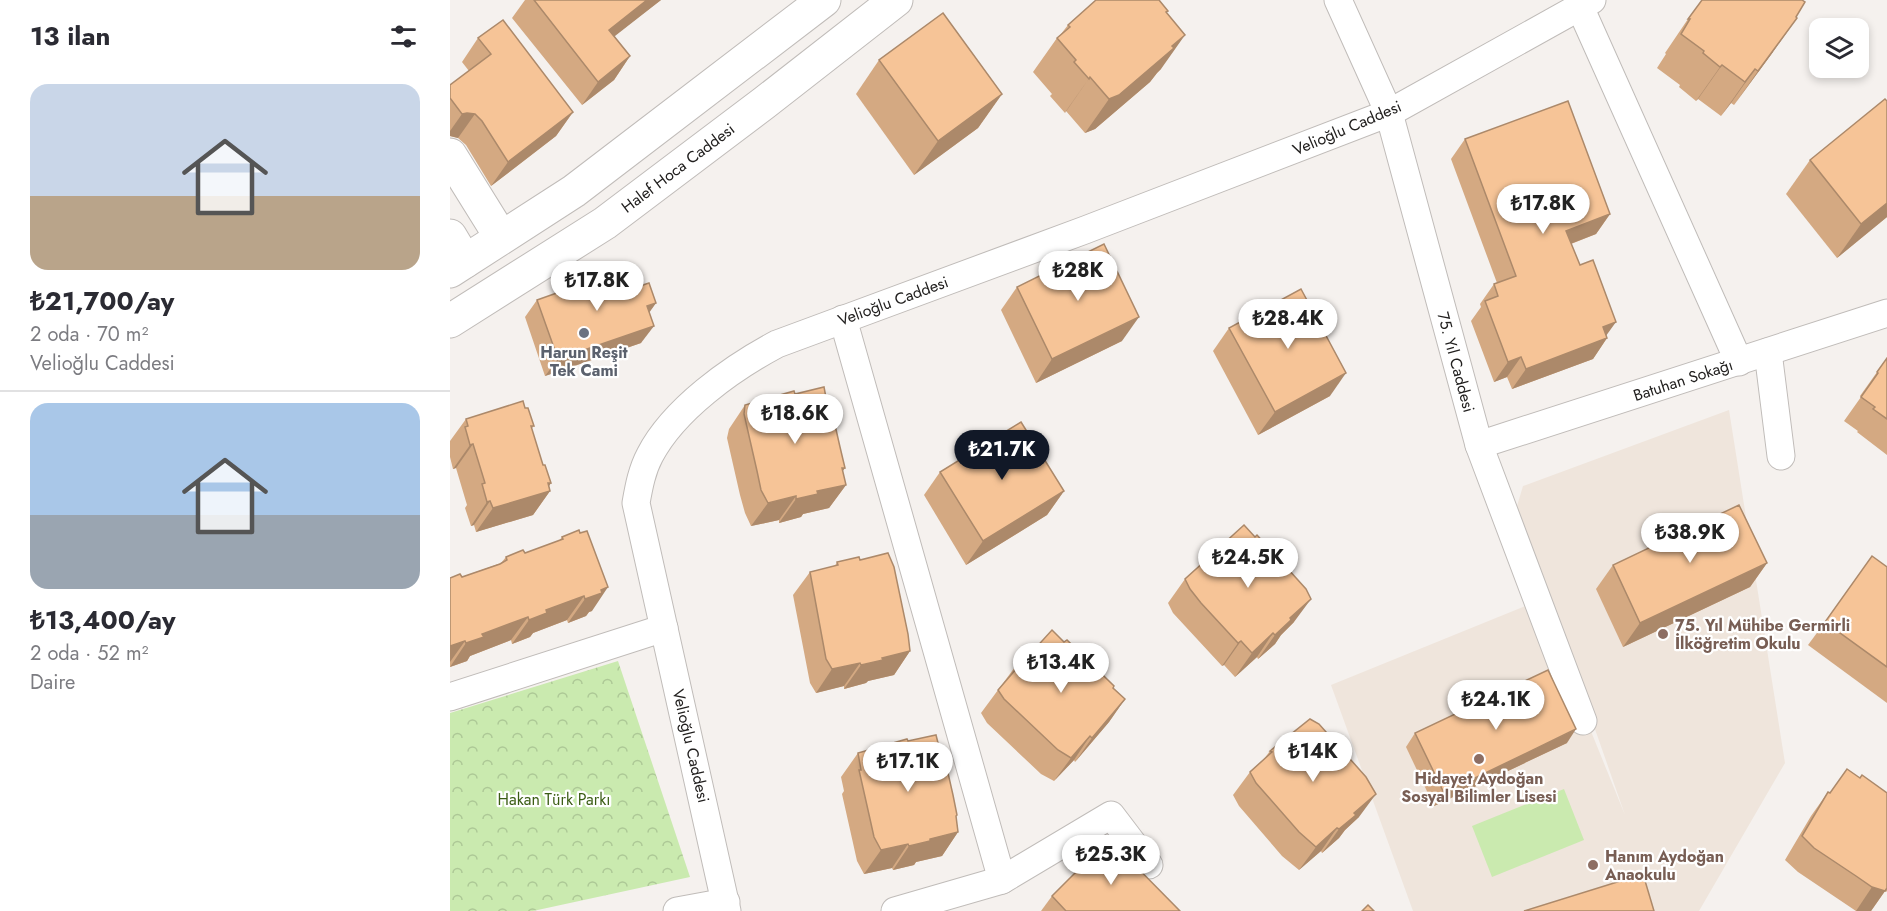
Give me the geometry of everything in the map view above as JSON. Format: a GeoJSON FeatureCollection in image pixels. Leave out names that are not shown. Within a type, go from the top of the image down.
{"type":"FeatureCollection","features":[{"type":"Feature","properties":{"kind":"main road"},"geometry":{"type":"LineString","coordinates":[[455,256],[501,237],[574,191],[824,0]]}},
{"type":"Feature","properties":{"kind":"main road","name":"Halef Hoca Caddesi"},"geometry":{"type":"LineString","coordinates":[[450,321],[604,223],[896,0]]}},
{"type":"Feature","properties":{"kind":"main road"},"geometry":{"type":"LineString","coordinates":[[450,154],[501,237]]}},
{"type":"Feature","properties":{"kind":"street","name":"75. Yıl Caddesi"},"geometry":{"type":"LineString","coordinates":[[1338,0],[1389,113],[1479,445],[1583,721]]}},
{"type":"Feature","properties":{"kind":"street","name":"Velioğlu Caddesi"},"geometry":{"type":"LineString","coordinates":[[727,907],[636,503],[643,471],[654,448],[671,424],[731,371],[777,344],[1043,246],[1389,113],[1586,3]]}},
{"type":"Feature","properties":{"kind":"street"},"geometry":{"type":"LineString","coordinates":[[1586,3],[1739,362]]}},
{"type":"Feature","properties":{"kind":"street","name":"Batuhan Sokağı"},"geometry":{"type":"LineString","coordinates":[[1479,445],[1887,314]]}},
{"type":"Feature","properties":{"kind":"street"},"geometry":{"type":"LineString","coordinates":[[843,319],[1002,880]]}},
{"type":"Feature","properties":{"kind":"street"},"geometry":{"type":"LineString","coordinates":[[1768,352],[1781,456]]}},
{"type":"Feature","properties":{"kind":"street"},"geometry":{"type":"LineString","coordinates":[[450,697],[664,628]]}},
{"type":"Feature","properties":{"kind":"street"},"geometry":{"type":"LineString","coordinates":[[895,911],[1002,880],[1111,815],[1149,865]]}},
{"type":"Feature","properties":{"kind":"street"},"geometry":{"type":"LineString","coordinates":[[677,911],[727,907]]}},
{"type":"Feature","properties":{"kind":"shaded area"},"geometry":{"type":"Polygon","coordinates":[[[1729,410],[1785,763],[1699,911],[1413,911],[1331,685],[1538,601],[1625,815],[1517,506],[1523,486],[1729,410]]]}},
{"type":"Feature","properties":{"kind":"green space","name":"Hakan Türk Parkı"},"geometry":{"type":"Polygon","coordinates":[[[618,661],[690,877],[533,911],[450,911],[450,713],[618,661]]]}},
{"type":"Feature","properties":{"kind":"green space"},"geometry":{"type":"Polygon","coordinates":[[[1564,789],[1584,840],[1492,877],[1472,826],[1564,789]]]}},
{"type":"Feature","properties":{"kind":"building"},"geometry":{"type":"Polygon","coordinates":[[[534,0],[647,0],[609,30],[630,56],[598,82],[534,0]]]}},
{"type":"Feature","properties":{"kind":"building"},"geometry":{"type":"Polygon","coordinates":[[[1096,0],[1159,0],[1185,35],[1172,46],[1174,48],[1119,95],[1109,99],[1074,62],[1076,60],[1057,38],[1096,0]]]}},
{"type":"Feature","properties":{"kind":"building"},"geometry":{"type":"Polygon","coordinates":[[[1702,0],[1802,0],[1805,2],[1797,18],[1758,71],[1755,69],[1745,82],[1722,65],[1720,67],[1703,53],[1704,51],[1681,34],[1690,19],[1688,19],[1702,0]]]}},
{"type":"Feature","properties":{"kind":"building"},"geometry":{"type":"Polygon","coordinates":[[[943,13],[1002,94],[938,141],[879,60],[943,13]]]}},
{"type":"Feature","properties":{"kind":"building"},"geometry":{"type":"Polygon","coordinates":[[[503,20],[573,112],[508,162],[482,121],[475,114],[462,114],[450,98],[450,85],[491,54],[478,38],[503,20]]]}},
{"type":"Feature","properties":{"kind":"building"},"geometry":{"type":"Polygon","coordinates":[[[1885,99],[1887,101],[1887,203],[1861,224],[1810,160],[1885,99]]]}},
{"type":"Feature","properties":{"kind":"building"},"geometry":{"type":"Polygon","coordinates":[[[1568,101],[1610,214],[1566,231],[1580,265],[1593,260],[1616,322],[1603,327],[1607,338],[1526,369],[1521,357],[1508,362],[1485,301],[1498,296],[1494,284],[1516,276],[1465,139],[1568,101]]]}},
{"type":"Feature","properties":{"kind":"building"},"geometry":{"type":"Polygon","coordinates":[[[1104,244],[1139,317],[1052,359],[1017,287],[1104,244]]]}},
{"type":"Feature","properties":{"kind":"building","name":"Harun Reşit Tek Cami"},"geometry":{"type":"Polygon","coordinates":[[[633,266],[640,286],[649,283],[656,303],[647,306],[654,326],[558,359],[537,300],[633,266]]]}},
{"type":"Feature","properties":{"kind":"building"},"geometry":{"type":"Polygon","coordinates":[[[1301,289],[1346,373],[1275,412],[1229,328],[1301,289]]]}},
{"type":"Feature","properties":{"kind":"building"},"geometry":{"type":"Polygon","coordinates":[[[1887,358],[1887,419],[1861,397],[1887,358]]]}},
{"type":"Feature","properties":{"kind":"building"},"geometry":{"type":"Polygon","coordinates":[[[824,387],[845,468],[842,468],[846,485],[817,491],[818,494],[796,499],[796,496],[768,503],[761,490],[744,414],[745,405],[794,391],[795,394],[824,387]]]}},
{"type":"Feature","properties":{"kind":"building"},"geometry":{"type":"Polygon","coordinates":[[[523,401],[534,426],[531,426],[551,483],[548,483],[550,491],[493,508],[490,501],[487,502],[482,484],[485,483],[473,444],[470,445],[465,427],[468,426],[466,419],[523,401]]]}},
{"type":"Feature","properties":{"kind":"building"},"geometry":{"type":"Polygon","coordinates":[[[1021,422],[1064,491],[983,541],[940,472],[1021,422]]]}},
{"type":"Feature","properties":{"kind":"building"},"geometry":{"type":"Polygon","coordinates":[[[1739,505],[1767,563],[1640,623],[1613,565],[1739,505]]]}},
{"type":"Feature","properties":{"kind":"building"},"geometry":{"type":"Polygon","coordinates":[[[1244,525],[1255,537],[1257,535],[1279,559],[1306,589],[1311,599],[1275,635],[1273,633],[1252,653],[1241,641],[1238,643],[1201,603],[1185,579],[1206,560],[1204,558],[1244,525]]]}},
{"type":"Feature","properties":{"kind":"building"},"geometry":{"type":"Polygon","coordinates":[[[579,530],[580,533],[587,531],[608,587],[601,590],[602,593],[585,599],[584,596],[546,610],[547,613],[529,620],[528,617],[482,634],[484,637],[450,646],[450,578],[460,574],[462,577],[500,564],[507,560],[506,557],[523,550],[525,553],[563,539],[562,537],[579,530]]]}},
{"type":"Feature","properties":{"kind":"building"},"geometry":{"type":"Polygon","coordinates":[[[888,553],[894,567],[910,651],[882,658],[883,660],[832,669],[826,659],[810,572],[838,565],[837,562],[859,557],[860,560],[888,553]]]}},
{"type":"Feature","properties":{"kind":"building"},"geometry":{"type":"Polygon","coordinates":[[[1872,556],[1887,567],[1887,667],[1825,622],[1872,556]]]}},
{"type":"Feature","properties":{"kind":"building"},"geometry":{"type":"Polygon","coordinates":[[[1052,630],[1064,642],[1067,640],[1125,699],[1092,738],[1090,736],[1071,758],[1058,750],[1004,699],[998,690],[1030,650],[1032,652],[1052,630]]]}},
{"type":"Feature","properties":{"kind":"building"},"geometry":{"type":"Polygon","coordinates":[[[1548,670],[1576,729],[1444,793],[1415,733],[1548,670]]]}},
{"type":"Feature","properties":{"kind":"building"},"geometry":{"type":"Polygon","coordinates":[[[1310,719],[1319,724],[1366,777],[1376,794],[1354,813],[1356,815],[1316,847],[1299,832],[1256,783],[1250,772],[1272,752],[1270,751],[1310,719]]]}},
{"type":"Feature","properties":{"kind":"building"},"geometry":{"type":"Polygon","coordinates":[[[936,735],[940,751],[943,751],[953,795],[958,832],[909,846],[908,844],[881,850],[874,837],[859,770],[861,770],[858,753],[907,739],[908,741],[936,735]]]}},
{"type":"Feature","properties":{"kind":"building"},"geometry":{"type":"Polygon","coordinates":[[[1847,769],[1860,778],[1862,775],[1887,793],[1887,888],[1885,891],[1872,887],[1814,848],[1802,836],[1828,792],[1830,793],[1847,769]]]}},
{"type":"Feature","properties":{"kind":"building"},"geometry":{"type":"Polygon","coordinates":[[[1109,839],[1180,911],[1066,911],[1052,896],[1109,839]]]}},
{"type":"Feature","properties":{"kind":"building"},"geometry":{"type":"Polygon","coordinates":[[[1643,874],[1654,911],[1524,911],[1643,874]]]}},
{"type":"Feature","properties":{"kind":"building"},"geometry":{"type":"Polygon","coordinates":[[[1368,905],[1374,911],[1362,911],[1368,905]]]}},
{"type":"Feature","properties":{"kind":"place","name":"Harun Reşit Tek Cami"},"geometry":{"type":"Point","coordinates":[584,333]}},
{"type":"Feature","properties":{"kind":"place","name":"75. Yıl Mühibe Germirli İlköğretim Okulu"},"geometry":{"type":"Point","coordinates":[1663,634]}},
{"type":"Feature","properties":{"kind":"place","name":"Hidayet Aydoğan Sosyal Bilimler Lisesi"},"geometry":{"type":"Point","coordinates":[1479,759]}},
{"type":"Feature","properties":{"kind":"place","name":"Hanım Aydoğan Anaokulu"},"geometry":{"type":"Point","coordinates":[1593,865]}}]}
